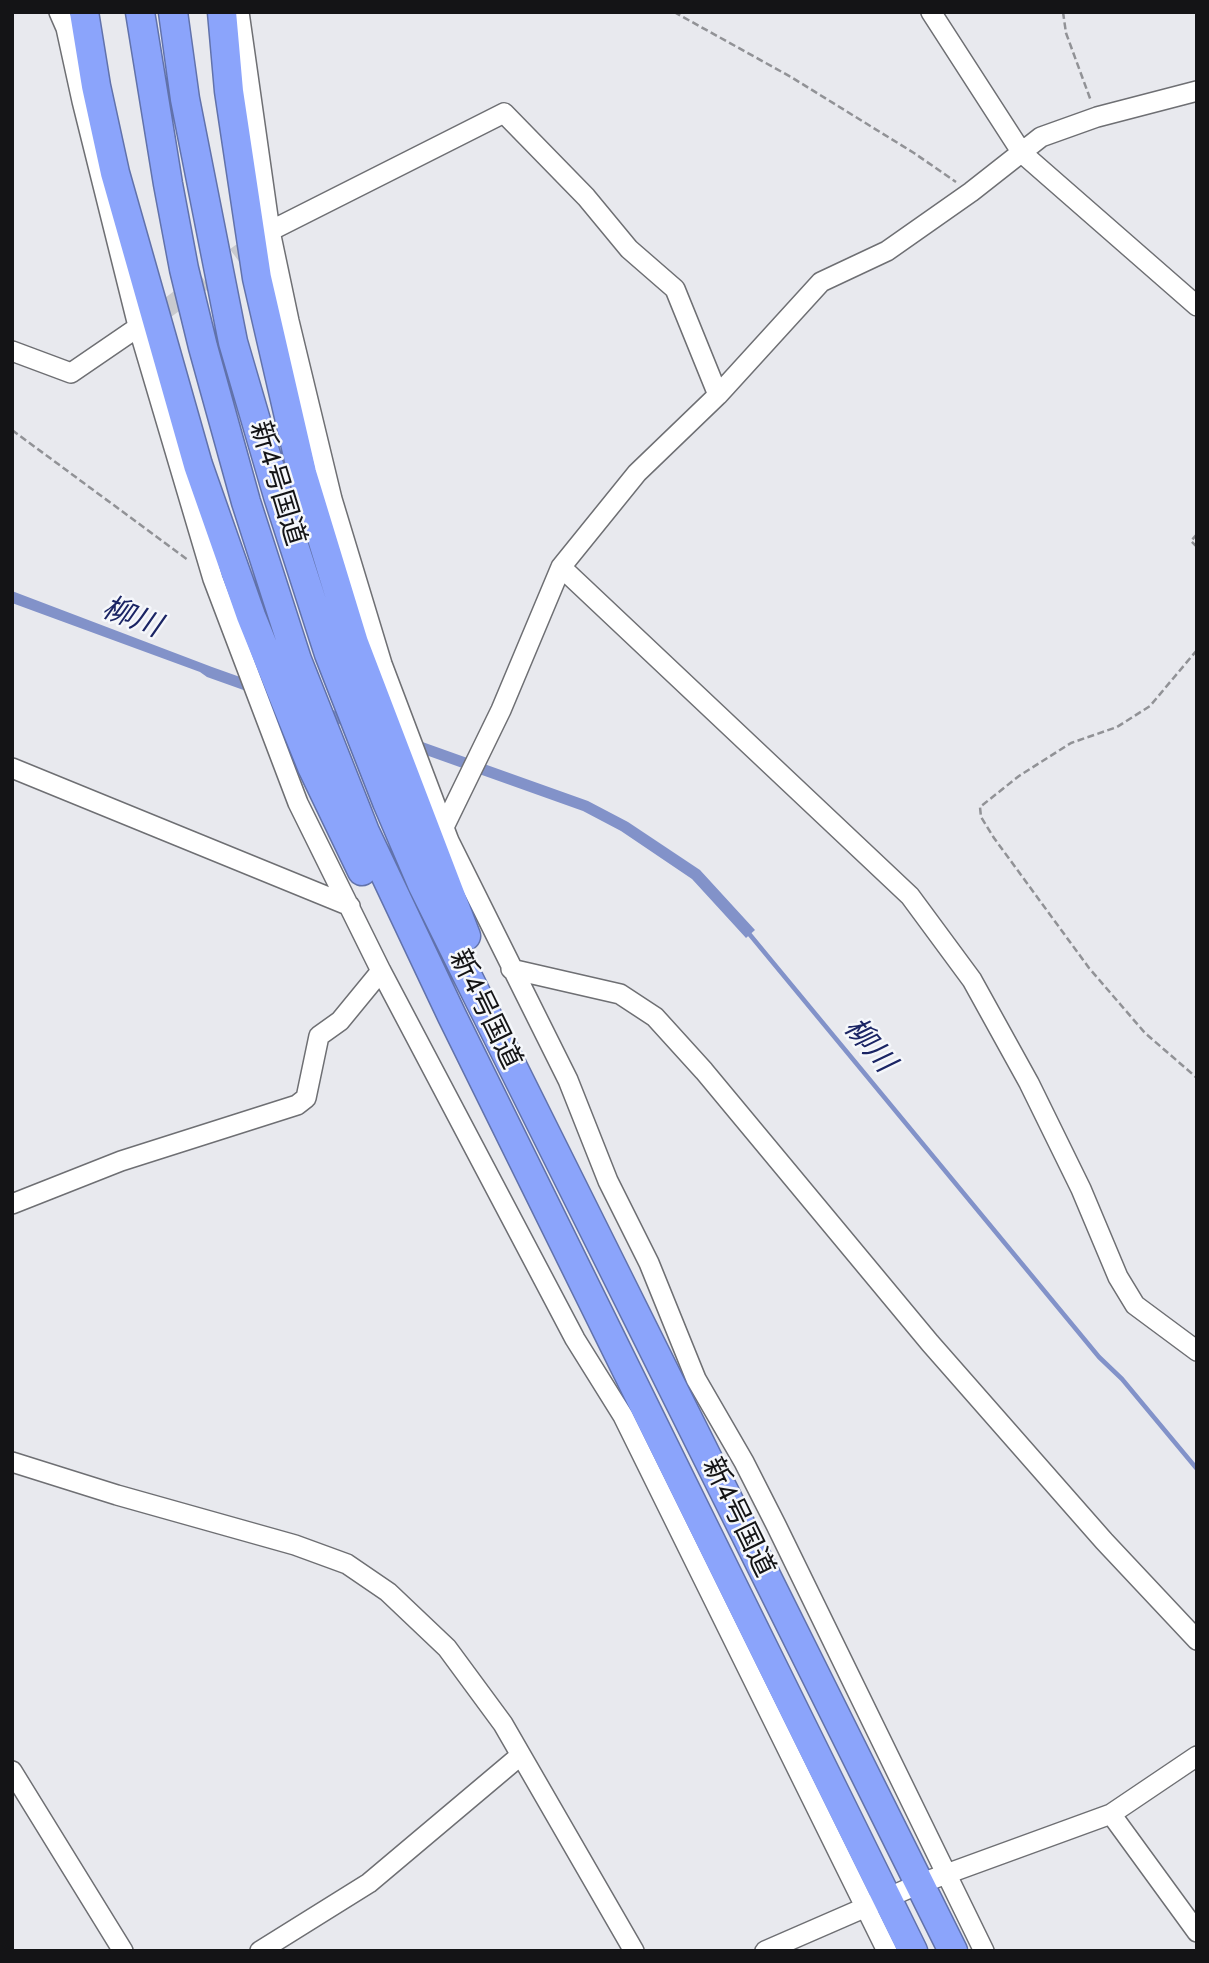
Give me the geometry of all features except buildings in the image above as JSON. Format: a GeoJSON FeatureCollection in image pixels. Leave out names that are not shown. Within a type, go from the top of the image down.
{"type":"FeatureCollection","features":[{"type":"Feature","properties":{"kind":"highway"},"geometry":{"type":"LineString","coordinates":[[84,12],[96,86],[115,173],[153,317],[198,465],[251,616],[312,767],[386,921],[452,1016]]}},
{"type":"Feature","properties":{"kind":"highway","name":"新4号国道"},"geometry":{"type":"LineString","coordinates":[[173,12],[190,126],[233,342],[278,496],[329,654],[422,884],[521,1083],[932,1879],[953,1951]]}},
{"type":"Feature","properties":{"kind":"highway"},"geometry":{"type":"LineString","coordinates":[[222,12],[229,91],[255,243],[257,278],[302,473],[354,643],[521,1083]]}},
{"type":"Feature","properties":{"kind":"highway","name":"新4号国道"},"geometry":{"type":"LineString","coordinates":[[140,16],[184,269],[246,502],[297,660],[365,832],[875,1902],[913,1951]]}},
{"type":"Feature","properties":{"kind":"street"},"geometry":{"type":"LineString","coordinates":[[59,12],[66,28],[82,101],[153,317],[213,579],[298,803],[382,971],[575,1339],[623,1416],[875,1902],[887,1951]]}},
{"type":"Feature","properties":{"kind":"street"},"geometry":{"type":"LineString","coordinates":[[239,12],[255,243],[289,321],[332,499],[382,664],[444,827],[511,969],[568,1080],[608,1181],[649,1263],[696,1379],[744,1462],[776,1525],[932,1879],[984,1951]]}},
{"type":"Feature","properties":{"kind":"street"},"geometry":{"type":"LineString","coordinates":[[931,12],[1022,153],[1197,306]]}},
{"type":"Feature","properties":{"kind":"street"},"geometry":{"type":"LineString","coordinates":[[444,827],[501,710],[561,568],[637,473],[718,395],[821,282],[887,251],[971,192],[1041,137],[1097,117],[1197,91]]}},
{"type":"Feature","properties":{"kind":"street"},"geometry":{"type":"LineString","coordinates":[[255,243],[504,113],[586,197],[629,249],[675,289],[718,395]]}},
{"type":"Feature","properties":{"kind":"street"},"geometry":{"type":"LineString","coordinates":[[12,351],[71,373],[153,317]]}},
{"type":"Feature","properties":{"kind":"street"},"geometry":{"type":"LineString","coordinates":[[561,568],[910,895],[972,980],[1029,1083],[1082,1189],[1118,1278],[1135,1305],[1197,1351]]}},
{"type":"Feature","properties":{"kind":"street"},"geometry":{"type":"LineString","coordinates":[[12,768],[350,906]]}},
{"type":"Feature","properties":{"kind":"street"},"geometry":{"type":"LineString","coordinates":[[511,969],[620,994],[655,1017],[704,1071],[939,1353],[1104,1541],[1197,1640]]}},
{"type":"Feature","properties":{"kind":"street"},"geometry":{"type":"LineString","coordinates":[[12,1203],[121,1161],[298,1105],[306,1098],[319,1036],[340,1021],[382,971]]}},
{"type":"Feature","properties":{"kind":"street"},"geometry":{"type":"LineString","coordinates":[[12,1462],[117,1495],[295,1545],[346,1564],[388,1592],[447,1648],[503,1724],[634,1951]]}},
{"type":"Feature","properties":{"kind":"street"},"geometry":{"type":"LineString","coordinates":[[260,1951],[369,1882],[521,1755]]}},
{"type":"Feature","properties":{"kind":"street"},"geometry":{"type":"LineString","coordinates":[[765,1951],[932,1879],[1111,1814],[1197,1756]]}},
{"type":"Feature","properties":{"kind":"street"},"geometry":{"type":"LineString","coordinates":[[12,1771],[123,1951]]}},
{"type":"Feature","properties":{"kind":"street"},"geometry":{"type":"LineString","coordinates":[[1111,1814],[1197,1932]]}},
{"type":"Feature","properties":{"kind":"path"},"geometry":{"type":"LineString","coordinates":[[674,12],[824,98],[914,153],[971,192]]}},
{"type":"Feature","properties":{"kind":"path"},"geometry":{"type":"LineString","coordinates":[[1063,12],[1066,33],[1097,117]]}},
{"type":"Feature","properties":{"kind":"path"},"geometry":{"type":"LineString","coordinates":[[12,430],[213,579]]}},
{"type":"Feature","properties":{"kind":"path"},"geometry":{"type":"LineString","coordinates":[[1197,534],[1191,541],[1197,547]]}},
{"type":"Feature","properties":{"kind":"path"},"geometry":{"type":"LineString","coordinates":[[1197,650],[1150,706],[1116,727],[1071,743],[1019,776],[981,807],[981,817],[994,838],[1089,968],[1145,1033],[1197,1078]]}},
{"type":"Feature","properties":{"kind":"water"},"geometry":{"type":"Polygon","coordinates":[[[12,591],[212,667],[588,801],[628,822],[700,870],[755,930],[746,938],[692,879],[621,831],[583,811],[207,677],[200,672],[12,603],[12,591]]]}},
{"type":"Feature","properties":{"kind":"waterway","name":"柳川"},"geometry":{"type":"LineString","coordinates":[[746,930],[1099,1357],[1122,1379],[1197,1469]]}},
{"type":"Feature","properties":{"kind":"tunnel"},"geometry":{"type":"LineString","coordinates":[[166,309],[242,252]]}}]}
